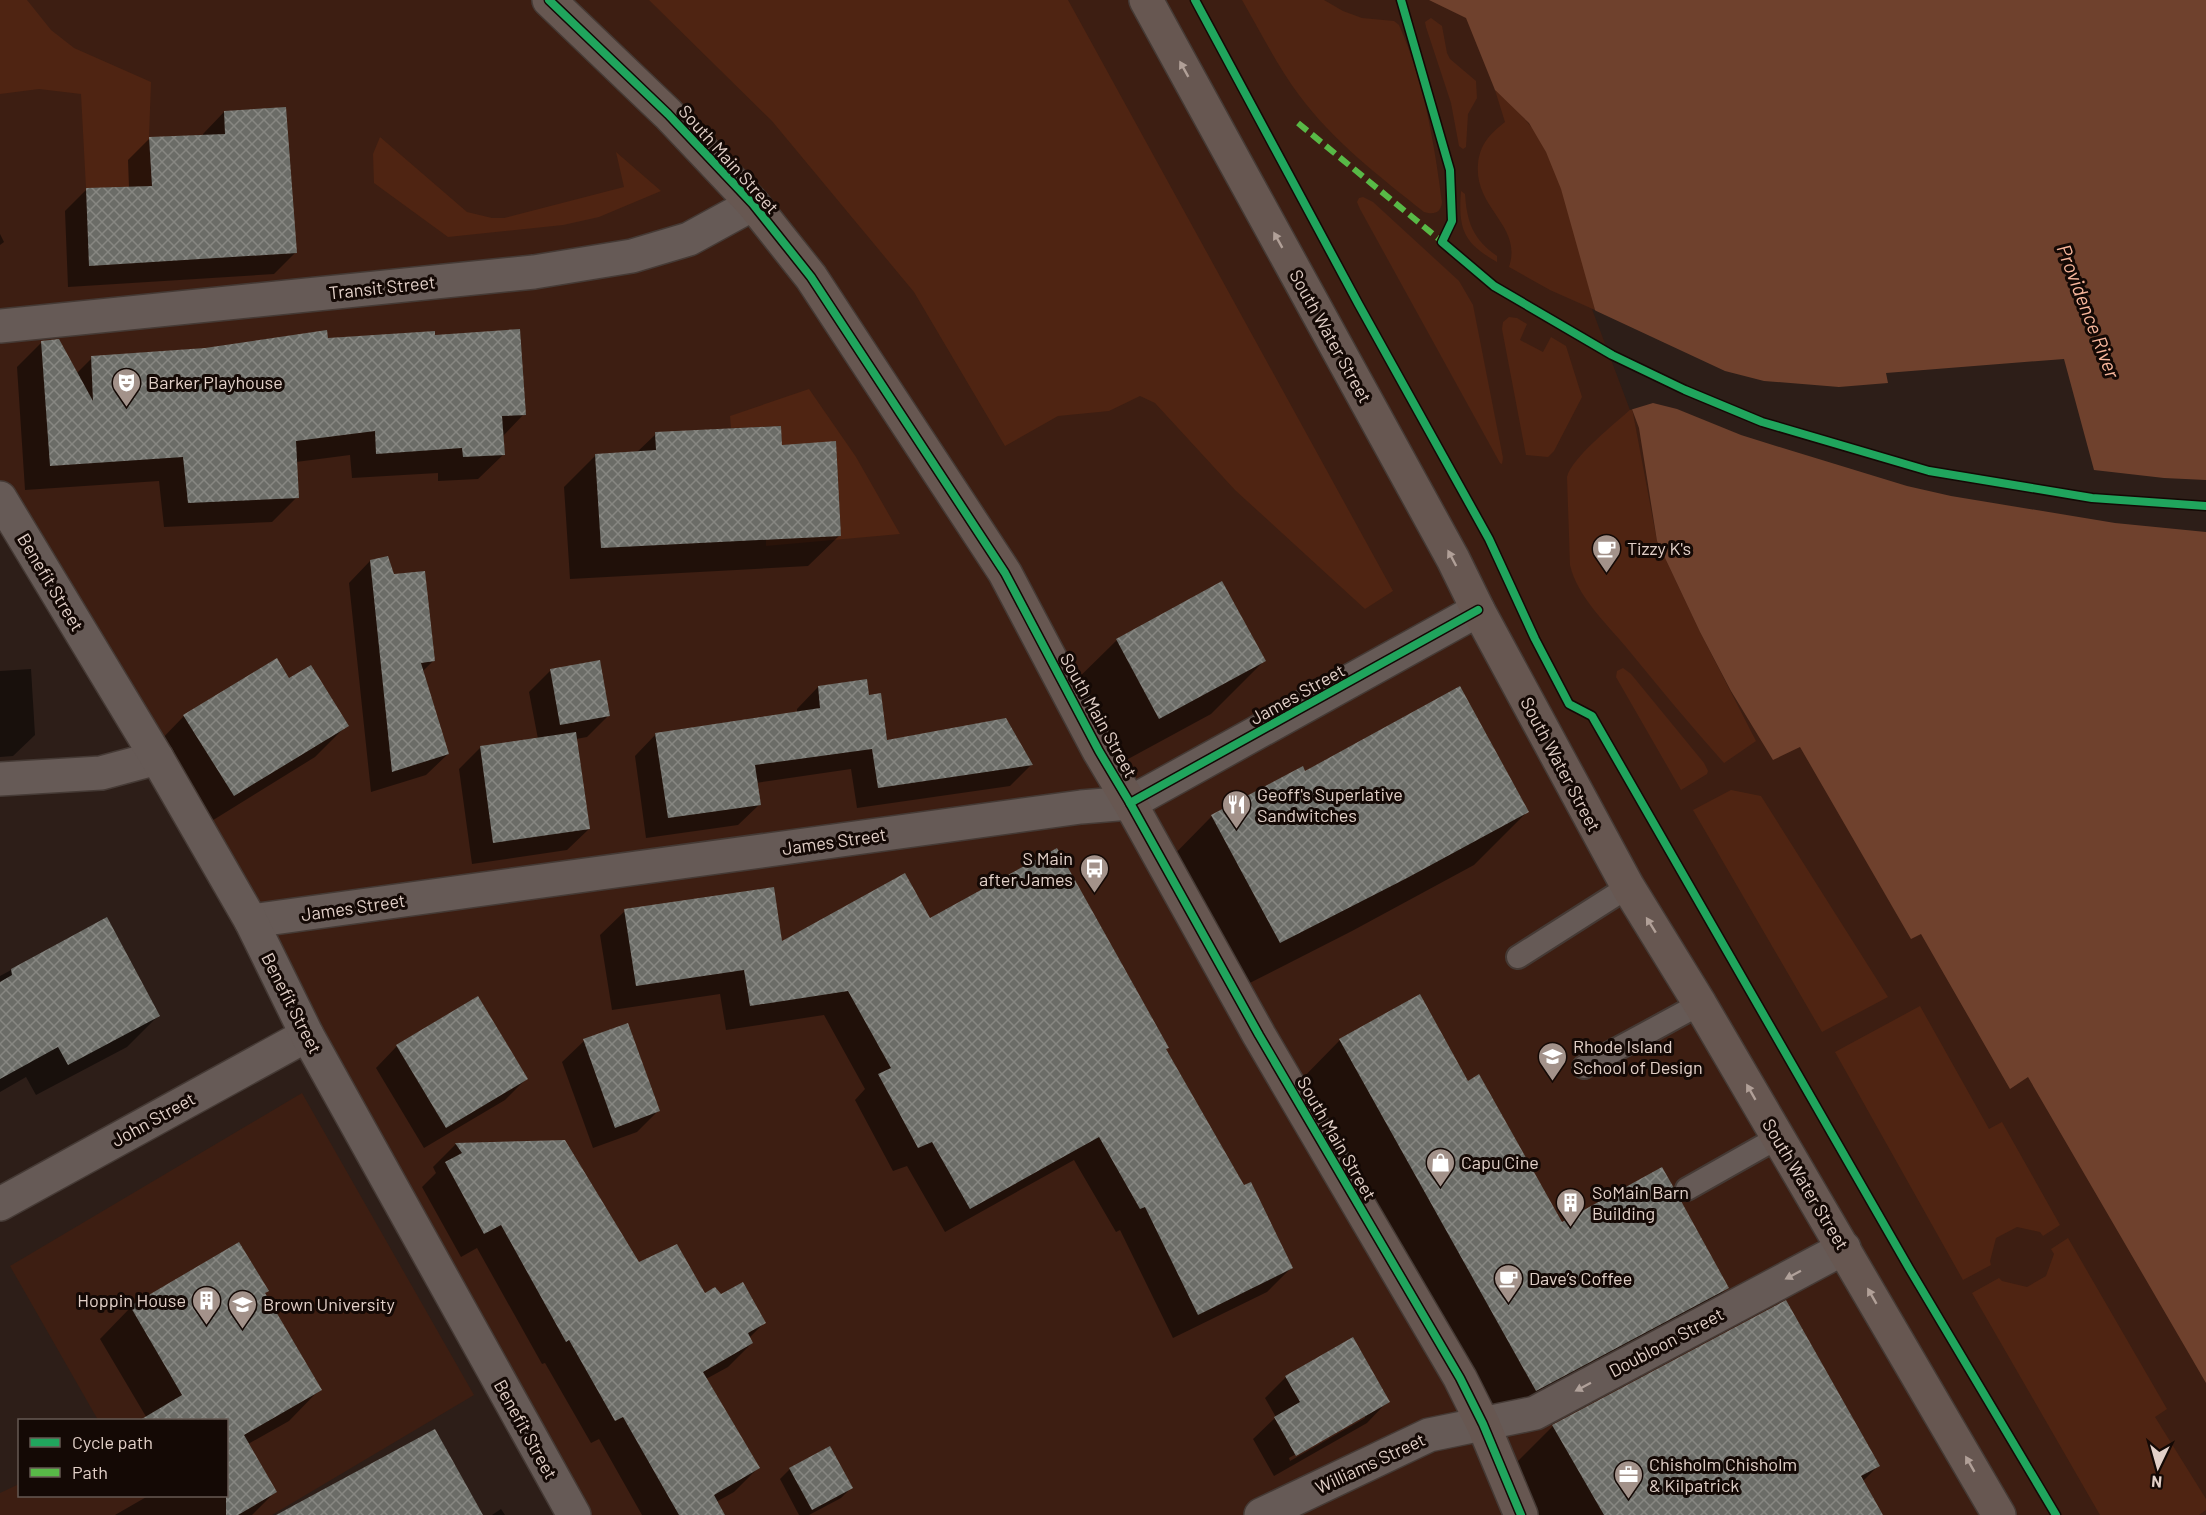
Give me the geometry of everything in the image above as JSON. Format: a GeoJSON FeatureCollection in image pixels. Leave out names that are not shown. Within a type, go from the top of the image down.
{"type":"FeatureCollection","features":[{"type":"Feature","properties":{"kind":"main road","name":"South Main Street"},"geometry":{"type":"LineString","coordinates":[[549,0],[668,114],[753,204],[811,277],[1005,573],[1099,751],[1259,1035],[1460,1378],[1483,1424],[1521,1515]]}},
{"type":"Feature","properties":{"kind":"main road","name":"South Water Street"},"geometry":{"type":"LineString","coordinates":[[1146,0],[1447,549],[1628,887],[1844,1248],[2000,1515]]}},
{"type":"Feature","properties":{"kind":"street","name":"Transit Street"},"geometry":{"type":"LineString","coordinates":[[0,326],[534,272],[612,260],[689,239],[753,204]]}},
{"type":"Feature","properties":{"kind":"street","name":"Benefit Street"},"geometry":{"type":"LineString","coordinates":[[0,498],[157,758],[251,921],[307,1035],[574,1515]]}},
{"type":"Feature","properties":{"kind":"street","name":"James Street"},"geometry":{"type":"LineString","coordinates":[[251,921],[1069,808],[1130,803],[1478,610]]}},
{"type":"Feature","properties":{"kind":"street"},"geometry":{"type":"LineString","coordinates":[[0,779],[101,773],[157,758]]}},
{"type":"Feature","properties":{"kind":"street","name":"John Street"},"geometry":{"type":"LineString","coordinates":[[0,1204],[307,1035]]}},
{"type":"Feature","properties":{"kind":"street","name":"Doubloon Street"},"geometry":{"type":"LineString","coordinates":[[1483,1424],[1535,1413],[1844,1248]]}},
{"type":"Feature","properties":{"kind":"street","name":"Williams Street"},"geometry":{"type":"LineString","coordinates":[[1261,1515],[1429,1435],[1483,1424]]}},
{"type":"Feature","properties":{"kind":"lane"},"geometry":{"type":"LineString","coordinates":[[1518,957],[1628,887]]}},
{"type":"Feature","properties":{"kind":"lane"},"geometry":{"type":"LineString","coordinates":[[1584,1067],[1700,1005]]}},
{"type":"Feature","properties":{"kind":"lane"},"geometry":{"type":"LineString","coordinates":[[1687,1189],[1777,1138]]}},
{"type":"Feature","properties":{"kind":"shaded area"},"geometry":{"type":"Polygon","coordinates":[[[0,0],[2206,0],[2206,1515],[581,1515],[0,487],[0,0]]]}},
{"type":"Feature","properties":{"kind":"shaded area"},"geometry":{"type":"Polygon","coordinates":[[[0,0],[27,0],[51,30],[74,48],[151,82],[149,137],[154,228],[135,187],[86,188],[81,94],[39,89],[0,94],[0,0]]]}},
{"type":"Feature","properties":{"kind":"shaded area"},"geometry":{"type":"Polygon","coordinates":[[[649,0],[1068,0],[1393,591],[1365,609],[1235,490],[1155,403],[1140,396],[1109,411],[1058,416],[1005,446],[914,292],[772,121],[649,0]]]}},
{"type":"Feature","properties":{"kind":"shaded area"},"geometry":{"type":"Polygon","coordinates":[[[1242,0],[1324,0],[1343,11],[1362,18],[1394,21],[1399,25],[1408,46],[1427,112],[1442,202],[1439,211],[1424,212],[1358,158],[1312,112],[1276,61],[1242,0]]]}},
{"type":"Feature","properties":{"kind":"shaded area"},"geometry":{"type":"Polygon","coordinates":[[[1431,18],[1442,26],[1450,59],[1476,81],[1477,98],[1468,114],[1466,147],[1463,149],[1459,146],[1451,103],[1426,27],[1425,22],[1431,18]]]}},
{"type":"Feature","properties":{"kind":"shaded area"},"geometry":{"type":"Polygon","coordinates":[[[1495,90],[1528,123],[1551,162],[1569,212],[1595,310],[1550,290],[1509,267],[1512,252],[1510,240],[1483,193],[1479,180],[1478,164],[1483,145],[1490,135],[1505,122],[1495,90]]]}},
{"type":"Feature","properties":{"kind":"shaded area"},"geometry":{"type":"Polygon","coordinates":[[[380,137],[467,212],[492,218],[504,218],[624,187],[616,152],[661,191],[599,217],[563,225],[448,237],[374,183],[373,154],[380,137]]]}},
{"type":"Feature","properties":{"kind":"shaded area"},"geometry":{"type":"Polygon","coordinates":[[[1461,191],[1465,194],[1467,214],[1473,230],[1482,243],[1497,256],[1497,262],[1477,248],[1466,234],[1462,226],[1461,191]]]}},
{"type":"Feature","properties":{"kind":"shaded area"},"geometry":{"type":"Polygon","coordinates":[[[1363,197],[1373,202],[1459,281],[1473,305],[1503,458],[1502,464],[1360,209],[1357,202],[1363,197]]]}},
{"type":"Feature","properties":{"kind":"shaded area"},"geometry":{"type":"Polygon","coordinates":[[[1509,317],[1517,318],[1527,324],[1520,340],[1543,352],[1551,337],[1566,346],[1582,397],[1554,451],[1548,457],[1526,455],[1502,329],[1503,322],[1509,317]]]}},
{"type":"Feature","properties":{"kind":"shaded area"},"geometry":{"type":"Polygon","coordinates":[[[809,389],[856,457],[900,534],[766,546],[766,540],[841,535],[836,442],[782,445],[781,426],[731,428],[730,416],[809,389]]]}},
{"type":"Feature","properties":{"kind":"shaded area"},"geometry":{"type":"Polygon","coordinates":[[[1632,408],[1657,541],[1700,632],[1756,741],[1724,763],[1593,609],[1579,588],[1570,565],[1567,477],[1586,450],[1632,408]]]}},
{"type":"Feature","properties":{"kind":"shaded area"},"geometry":{"type":"Polygon","coordinates":[[[1623,668],[1631,674],[1704,763],[1707,774],[1681,790],[1616,677],[1617,671],[1623,668]]]}},
{"type":"Feature","properties":{"kind":"shaded area"},"geometry":{"type":"Polygon","coordinates":[[[1731,790],[1761,796],[1888,997],[1822,1032],[1693,810],[1731,790]]]}},
{"type":"Feature","properties":{"kind":"shaded area"},"geometry":{"type":"Polygon","coordinates":[[[1920,1006],[1989,1129],[2002,1122],[2060,1225],[2043,1236],[2040,1232],[2017,1227],[1996,1238],[1991,1265],[1963,1280],[1835,1052],[1920,1006]]]}},
{"type":"Feature","properties":{"kind":"shaded area","name":"Brown University"},"geometry":{"type":"Polygon","coordinates":[[[302,1093],[474,1395],[272,1515],[0,1515],[0,1493],[18,1484],[18,1497],[228,1497],[228,1419],[97,1419],[10,1266],[302,1093]]]}},
{"type":"Feature","properties":{"kind":"shaded area"},"geometry":{"type":"Polygon","coordinates":[[[2068,1238],[2167,1409],[2155,1417],[2206,1499],[2206,1510],[2199,1515],[2100,1515],[1972,1293],[1999,1278],[2002,1281],[2027,1287],[2046,1276],[2054,1254],[2051,1249],[2068,1238]]]}},
{"type":"Feature","properties":{"kind":"water","name":"Providence River"},"geometry":{"type":"Polygon","coordinates":[[[1429,0],[2206,0],[2206,1383],[2028,1077],[2010,1089],[1921,934],[1911,939],[1800,747],[1773,760],[1731,691],[1657,541],[1639,428],[1595,310],[1561,189],[1546,152],[1529,123],[1495,90],[1466,18],[1429,0]]]}},
{"type":"Feature","properties":{"kind":"pier"},"geometry":{"type":"Polygon","coordinates":[[[1592,309],[1725,371],[1764,381],[1839,387],[1888,383],[1886,373],[2064,359],[2094,470],[2206,480],[2206,532],[2115,523],[1951,496],[1907,486],[1741,435],[1677,409],[1653,403],[1630,410],[1592,309]]]}},
{"type":"Feature","properties":{"kind":"building"},"geometry":{"type":"Polygon","coordinates":[[[286,107],[297,253],[89,266],[86,188],[152,186],[149,137],[225,134],[224,111],[286,107]]]}},
{"type":"Feature","properties":{"kind":"building"},"geometry":{"type":"Polygon","coordinates":[[[520,329],[526,415],[502,416],[505,455],[463,457],[462,448],[376,454],[375,431],[296,441],[299,498],[188,503],[183,457],[50,466],[41,341],[59,339],[93,401],[91,356],[205,348],[327,330],[328,338],[435,331],[435,335],[520,329]]]}},
{"type":"Feature","properties":{"kind":"building"},"geometry":{"type":"Polygon","coordinates":[[[781,426],[782,445],[836,441],[841,536],[601,548],[595,454],[656,450],[655,432],[781,426]]]}},
{"type":"Feature","properties":{"kind":"building"},"geometry":{"type":"Polygon","coordinates":[[[388,556],[394,574],[425,571],[435,661],[421,663],[449,754],[392,772],[370,560],[388,556]]]}},
{"type":"Feature","properties":{"kind":"building"},"geometry":{"type":"Polygon","coordinates":[[[1222,581],[1266,661],[1159,719],[1116,639],[1222,581]]]}},
{"type":"Feature","properties":{"kind":"building"},"geometry":{"type":"Polygon","coordinates":[[[277,658],[289,678],[311,665],[349,726],[234,796],[183,715],[277,658]]]}},
{"type":"Feature","properties":{"kind":"building"},"geometry":{"type":"Polygon","coordinates":[[[600,660],[610,716],[560,725],[550,669],[600,660]]]}},
{"type":"Feature","properties":{"kind":"building"},"geometry":{"type":"Polygon","coordinates":[[[867,679],[869,695],[881,693],[887,740],[1006,718],[1033,765],[878,788],[872,749],[755,765],[761,805],[668,818],[655,733],[820,708],[818,686],[867,679]]]}},
{"type":"Feature","properties":{"kind":"building"},"geometry":{"type":"Polygon","coordinates":[[[1460,686],[1529,812],[1280,943],[1211,815],[1303,766],[1305,771],[1460,686]]]}},
{"type":"Feature","properties":{"kind":"building"},"geometry":{"type":"Polygon","coordinates":[[[576,732],[590,829],[493,843],[480,746],[576,732]]]}},
{"type":"Feature","properties":{"kind":"building"},"geometry":{"type":"Polygon","coordinates":[[[1057,848],[1169,1048],[1166,1049],[1244,1185],[1251,1182],[1293,1268],[1198,1315],[1145,1207],[1140,1209],[1099,1137],[970,1209],[932,1142],[918,1148],[878,1074],[891,1068],[848,991],[750,1006],[744,970],[636,986],[624,909],[774,887],[782,941],[905,873],[930,918],[1057,848]]]}},
{"type":"Feature","properties":{"kind":"building"},"geometry":{"type":"Polygon","coordinates":[[[107,917],[160,1016],[68,1065],[58,1047],[0,1079],[0,982],[12,975],[11,969],[107,917]]]}},
{"type":"Feature","properties":{"kind":"building","name":"SoMain Barn Building"},"geometry":{"type":"Polygon","coordinates":[[[1420,994],[1468,1081],[1479,1074],[1562,1222],[1662,1167],[1674,1188],[1675,1195],[1681,1201],[1729,1288],[1536,1391],[1339,1039],[1420,994]]]}},
{"type":"Feature","properties":{"kind":"building"},"geometry":{"type":"Polygon","coordinates":[[[478,996],[528,1079],[446,1128],[396,1045],[478,996]]]}},
{"type":"Feature","properties":{"kind":"building"},"geometry":{"type":"Polygon","coordinates":[[[628,1023],[660,1111],[615,1128],[583,1039],[628,1023]]]}},
{"type":"Feature","properties":{"kind":"building"},"geometry":{"type":"Polygon","coordinates":[[[565,1140],[639,1262],[677,1244],[705,1293],[715,1287],[721,1294],[743,1282],[766,1323],[748,1333],[753,1343],[703,1372],[760,1468],[714,1495],[725,1515],[679,1515],[623,1417],[615,1421],[569,1340],[566,1342],[501,1225],[484,1234],[445,1162],[462,1153],[455,1143],[565,1140]]]}},
{"type":"Feature","properties":{"kind":"building","name":"Hoppin House"},"geometry":{"type":"Polygon","coordinates":[[[239,1242],[269,1291],[265,1293],[322,1390],[244,1435],[277,1492],[238,1515],[226,1515],[228,1419],[142,1419],[182,1395],[130,1306],[239,1242]]]}},
{"type":"Feature","properties":{"kind":"building"},"geometry":{"type":"Polygon","coordinates":[[[1786,1300],[1880,1466],[1861,1476],[1883,1515],[1604,1515],[1552,1425],[1786,1300]]]}},
{"type":"Feature","properties":{"kind":"building"},"geometry":{"type":"Polygon","coordinates":[[[1353,1337],[1390,1402],[1296,1456],[1274,1417],[1300,1402],[1285,1376],[1353,1337]]]}},
{"type":"Feature","properties":{"kind":"building"},"geometry":{"type":"Polygon","coordinates":[[[435,1429],[483,1515],[276,1515],[435,1429]]]}},
{"type":"Feature","properties":{"kind":"building"},"geometry":{"type":"Polygon","coordinates":[[[830,1446],[853,1488],[812,1510],[789,1468],[830,1446]]]}},
{"type":"Feature","properties":{"kind":"marked path"},"geometry":{"type":"LineString","coordinates":[[1298,123],[1445,244]]}},
{"type":"Feature","properties":{"kind":"cycle path"},"geometry":{"type":"LineString","coordinates":[[549,0],[668,114],[753,204],[811,277],[1005,573],[1099,751],[1259,1035],[1460,1378],[1483,1424],[1521,1515]]}},
{"type":"Feature","properties":{"kind":"cycle path"},"geometry":{"type":"LineString","coordinates":[[1195,0],[1359,305],[1489,539],[1535,639],[1569,704],[1592,716],[1909,1268],[2056,1515]]}},
{"type":"Feature","properties":{"kind":"cycle path"},"geometry":{"type":"LineString","coordinates":[[1401,0],[1450,170],[1452,221],[1442,242],[1494,286],[1612,355],[1685,390],[1762,422],[1929,471],[2092,498],[2206,506]]}},
{"type":"Feature","properties":{"kind":"cycle path"},"geometry":{"type":"LineString","coordinates":[[1130,803],[1478,610]]}},
{"type":"Feature","properties":{"kind":"place","name":"Barker Playhouse"},"geometry":{"type":"Point","coordinates":[127,408]}},
{"type":"Feature","properties":{"kind":"place","name":"Tizzy K's"},"geometry":{"type":"Point","coordinates":[1606,574]}},
{"type":"Feature","properties":{"kind":"place","name":"Geoff's Superlative Sandwitches"},"geometry":{"type":"Point","coordinates":[1236,830]}},
{"type":"Feature","properties":{"kind":"place","name":"S Main after James"},"geometry":{"type":"Point","coordinates":[1094,894]}},
{"type":"Feature","properties":{"kind":"place","name":"Rhode Island School of Design"},"geometry":{"type":"Point","coordinates":[1552,1082]}},
{"type":"Feature","properties":{"kind":"place","name":"Capu Cine"},"geometry":{"type":"Point","coordinates":[1440,1188]}},
{"type":"Feature","properties":{"kind":"place","name":"SoMain Barn Building"},"geometry":{"type":"Point","coordinates":[1571,1228]}},
{"type":"Feature","properties":{"kind":"place","name":"Dave’s Coffee"},"geometry":{"type":"Point","coordinates":[1508,1304]}},
{"type":"Feature","properties":{"kind":"place","name":"Hoppin House"},"geometry":{"type":"Point","coordinates":[207,1326]}},
{"type":"Feature","properties":{"kind":"place","name":"Brown University"},"geometry":{"type":"Point","coordinates":[242,1330]}},
{"type":"Feature","properties":{"kind":"place","name":"Chisholm Chisholm & Kilpatrick"},"geometry":{"type":"Point","coordinates":[1628,1500]}}]}
